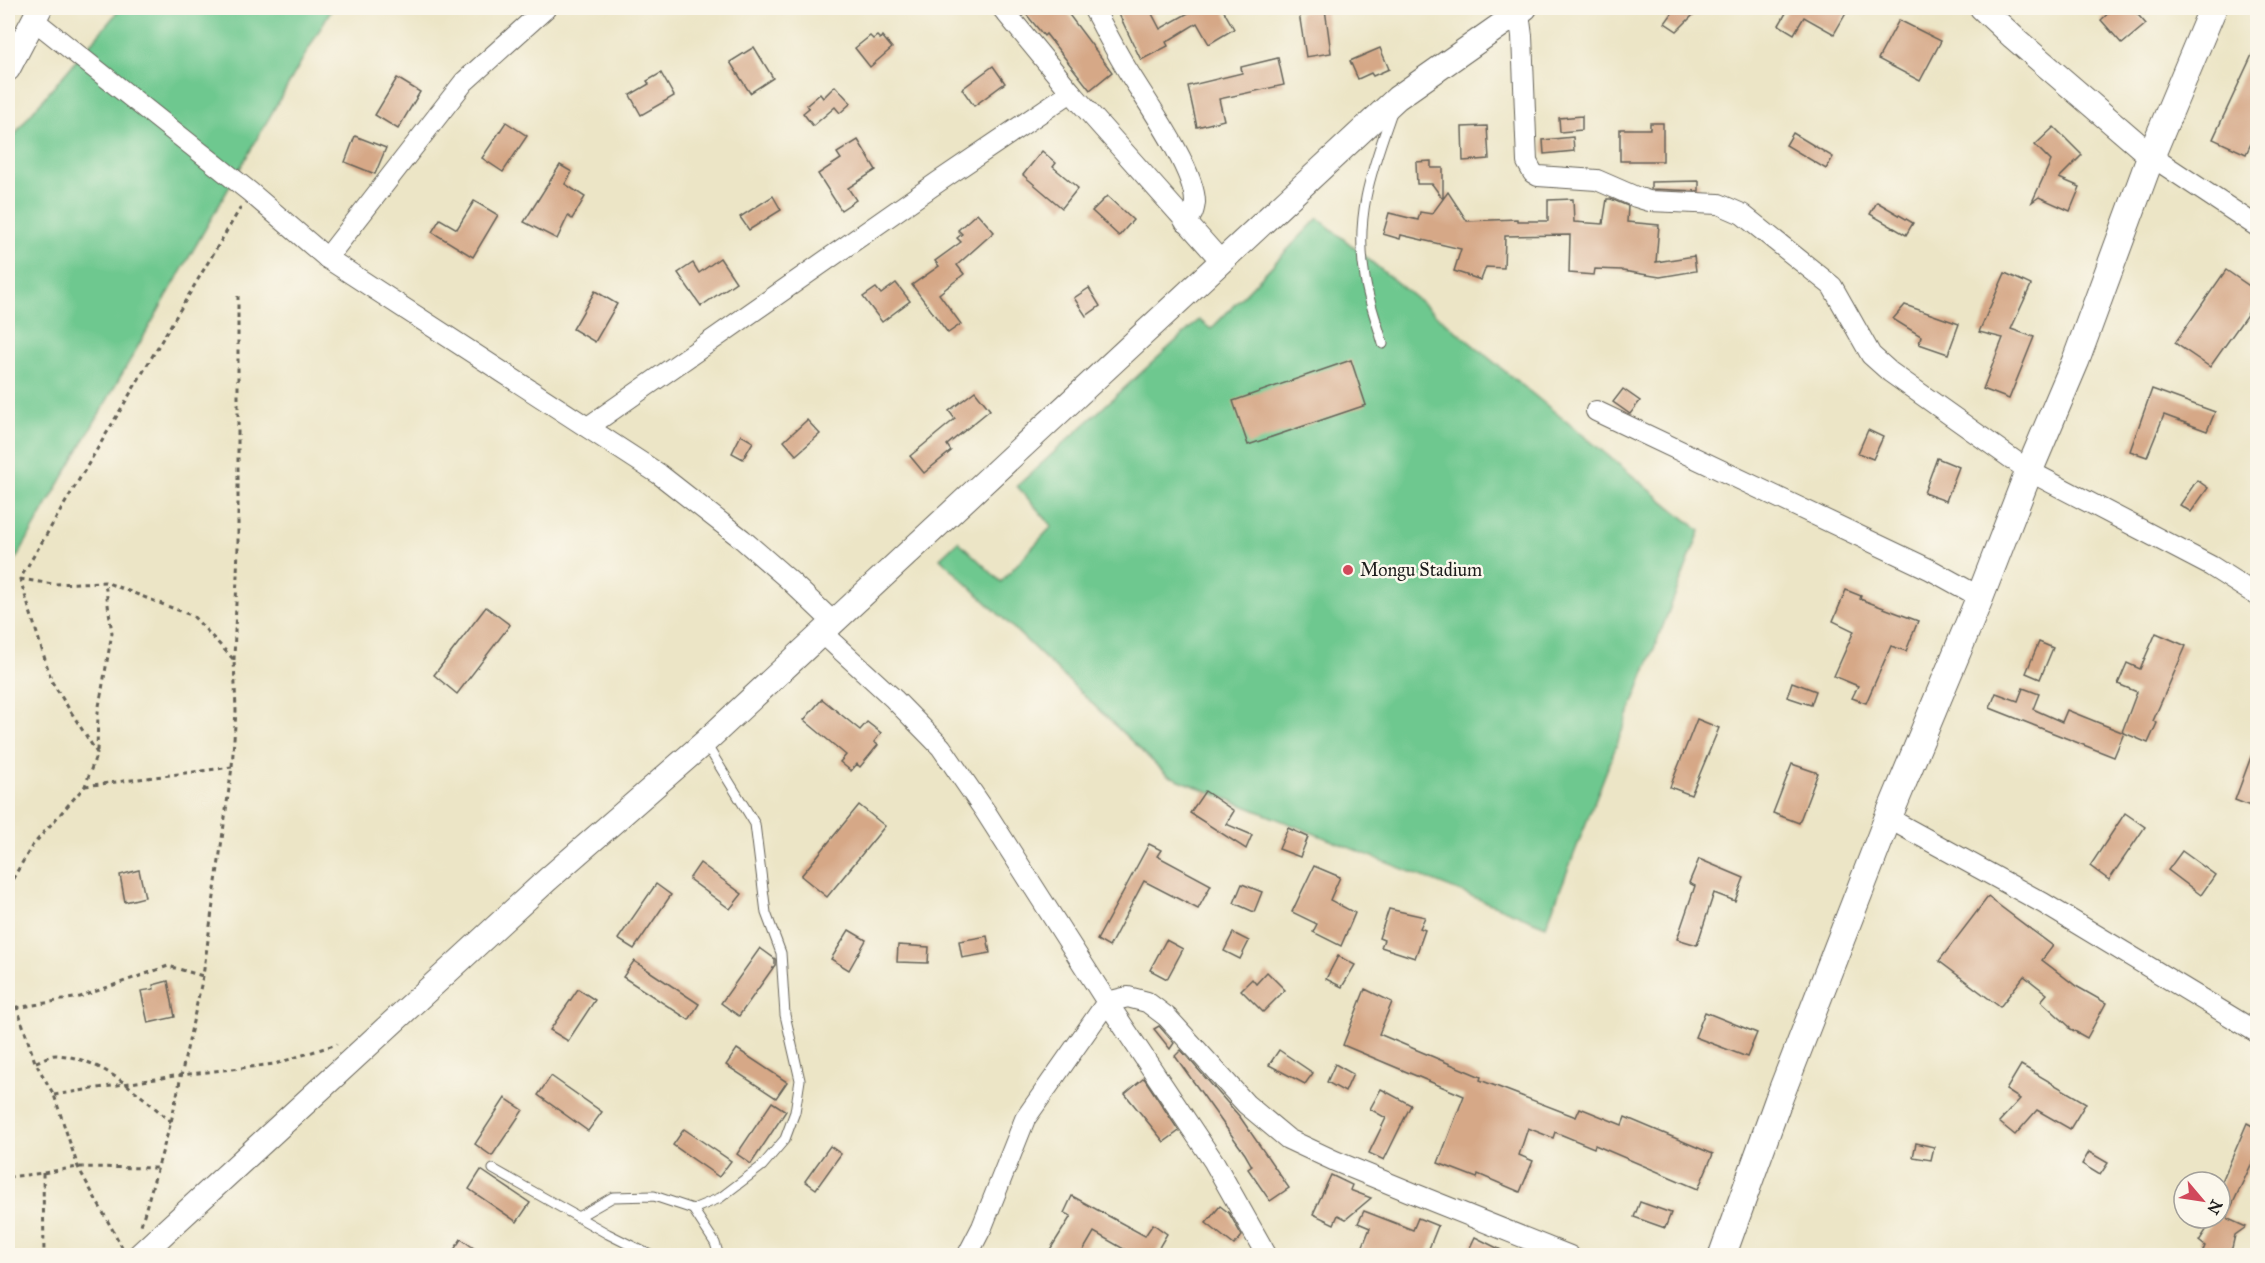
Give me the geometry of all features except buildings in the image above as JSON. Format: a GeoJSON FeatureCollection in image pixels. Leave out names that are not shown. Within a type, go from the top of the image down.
{"type":"FeatureCollection","features":[{"type":"Feature","properties":{"kind":"main road"},"geometry":{"type":"LineString","coordinates":[[1722,1256],[1778,1101],[1888,818],[2076,360],[2151,156],[2213,8]]}},
{"type":"Feature","properties":{"kind":"street"},"geometry":{"type":"LineString","coordinates":[[327,258],[464,82],[546,8]]}},
{"type":"Feature","properties":{"kind":"street"},"geometry":{"type":"LineString","coordinates":[[1002,8],[1071,92],[1222,262]]}},
{"type":"Feature","properties":{"kind":"street"},"geometry":{"type":"LineString","coordinates":[[1093,8],[1120,58],[1173,144],[1187,173],[1195,200],[1193,214],[1185,222]]}},
{"type":"Feature","properties":{"kind":"street"},"geometry":{"type":"LineString","coordinates":[[1983,8],[2013,37],[2151,156],[2258,227]]}},
{"type":"Feature","properties":{"kind":"street"},"geometry":{"type":"LineString","coordinates":[[139,1245],[547,880],[705,742],[1397,98],[1522,10]]}},
{"type":"Feature","properties":{"kind":"street"},"geometry":{"type":"LineString","coordinates":[[1522,10],[1527,162],[1533,173],[1538,176],[1597,180],[1649,201],[1719,204],[1742,214],[1832,286],[1871,355],[1890,372],[2029,471],[2211,566],[2258,596]]}},
{"type":"Feature","properties":{"kind":"street"},"geometry":{"type":"LineString","coordinates":[[8,69],[37,14],[327,258],[659,474],[742,539],[789,580],[827,627],[941,747],[1214,1162],[1250,1222],[1267,1256]]}},
{"type":"Feature","properties":{"kind":"street"},"geometry":{"type":"LineString","coordinates":[[588,427],[938,182],[1071,92]]}},
{"type":"Feature","properties":{"kind":"street"},"geometry":{"type":"LineString","coordinates":[[1596,411],[1931,570],[1980,597]]}},
{"type":"Feature","properties":{"kind":"street"},"geometry":{"type":"LineString","coordinates":[[1888,818],[2043,903],[2258,1033]]}},
{"type":"Feature","properties":{"kind":"street"},"geometry":{"type":"LineString","coordinates":[[967,1256],[982,1227],[1025,1119],[1107,1002],[1128,997],[1147,1002],[1167,1017],[1246,1104],[1288,1138],[1375,1178],[1570,1256]]}},
{"type":"Feature","properties":{"kind":"lane"},"geometry":{"type":"LineString","coordinates":[[1383,344],[1365,280],[1361,252],[1361,228],[1365,193],[1397,98]]}},
{"type":"Feature","properties":{"kind":"lane"},"geometry":{"type":"LineString","coordinates":[[693,1209],[720,1198],[762,1166],[785,1138],[795,1112],[800,1080],[785,1015],[781,953],[766,913],[755,824],[705,742]]}},
{"type":"Feature","properties":{"kind":"lane"},"geometry":{"type":"LineString","coordinates":[[493,1169],[652,1256]]}},
{"type":"Feature","properties":{"kind":"lane"},"geometry":{"type":"LineString","coordinates":[[578,1217],[613,1197],[654,1196],[693,1209],[715,1243],[719,1256]]}},
{"type":"Feature","properties":{"kind":"path"},"geometry":{"type":"LineString","coordinates":[[96,753],[52,682],[20,579],[250,192]]}},
{"type":"Feature","properties":{"kind":"path"},"geometry":{"type":"LineString","coordinates":[[139,1245],[157,1168],[171,1122],[203,976],[232,767],[236,711],[234,660],[238,547],[238,297]]}},
{"type":"Feature","properties":{"kind":"path"},"geometry":{"type":"LineString","coordinates":[[20,579],[52,584],[105,582],[193,616],[234,660]]}},
{"type":"Feature","properties":{"kind":"path"},"geometry":{"type":"LineString","coordinates":[[8,887],[32,846],[85,786],[96,753],[98,712],[112,633],[105,582]]}},
{"type":"Feature","properties":{"kind":"path"},"geometry":{"type":"LineString","coordinates":[[85,786],[232,767]]}},
{"type":"Feature","properties":{"kind":"path"},"geometry":{"type":"LineString","coordinates":[[16,1008],[80,997],[168,966],[203,976]]}},
{"type":"Feature","properties":{"kind":"path"},"geometry":{"type":"LineString","coordinates":[[8,980],[35,1062],[54,1095],[78,1167],[126,1256]]}},
{"type":"Feature","properties":{"kind":"path"},"geometry":{"type":"LineString","coordinates":[[54,1095],[181,1075],[275,1064],[342,1043]]}},
{"type":"Feature","properties":{"kind":"path"},"geometry":{"type":"LineString","coordinates":[[35,1062],[56,1054],[89,1063],[126,1084],[171,1122]]}},
{"type":"Feature","properties":{"kind":"path"},"geometry":{"type":"LineString","coordinates":[[8,1177],[78,1167],[157,1168]]}},
{"type":"Feature","properties":{"kind":"path"},"geometry":{"type":"LineString","coordinates":[[43,1173],[44,1256]]}},
{"type":"Feature","properties":{"kind":"green space"},"geometry":{"type":"Polygon","coordinates":[[[121,8],[332,8],[8,573],[8,144],[28,117],[121,8]]]}},
{"type":"Feature","properties":{"kind":"green space","name":"Mongu Stadium"},"geometry":{"type":"Polygon","coordinates":[[[1318,218],[1700,531],[1546,926],[1167,775],[940,558],[958,541],[1001,582],[1052,526],[1017,486],[1199,320],[1211,329],[1318,218]]]}},
{"type":"Feature","properties":{"kind":"place","name":"Mongu Stadium"},"geometry":{"type":"Point","coordinates":[1348,570]}}]}
